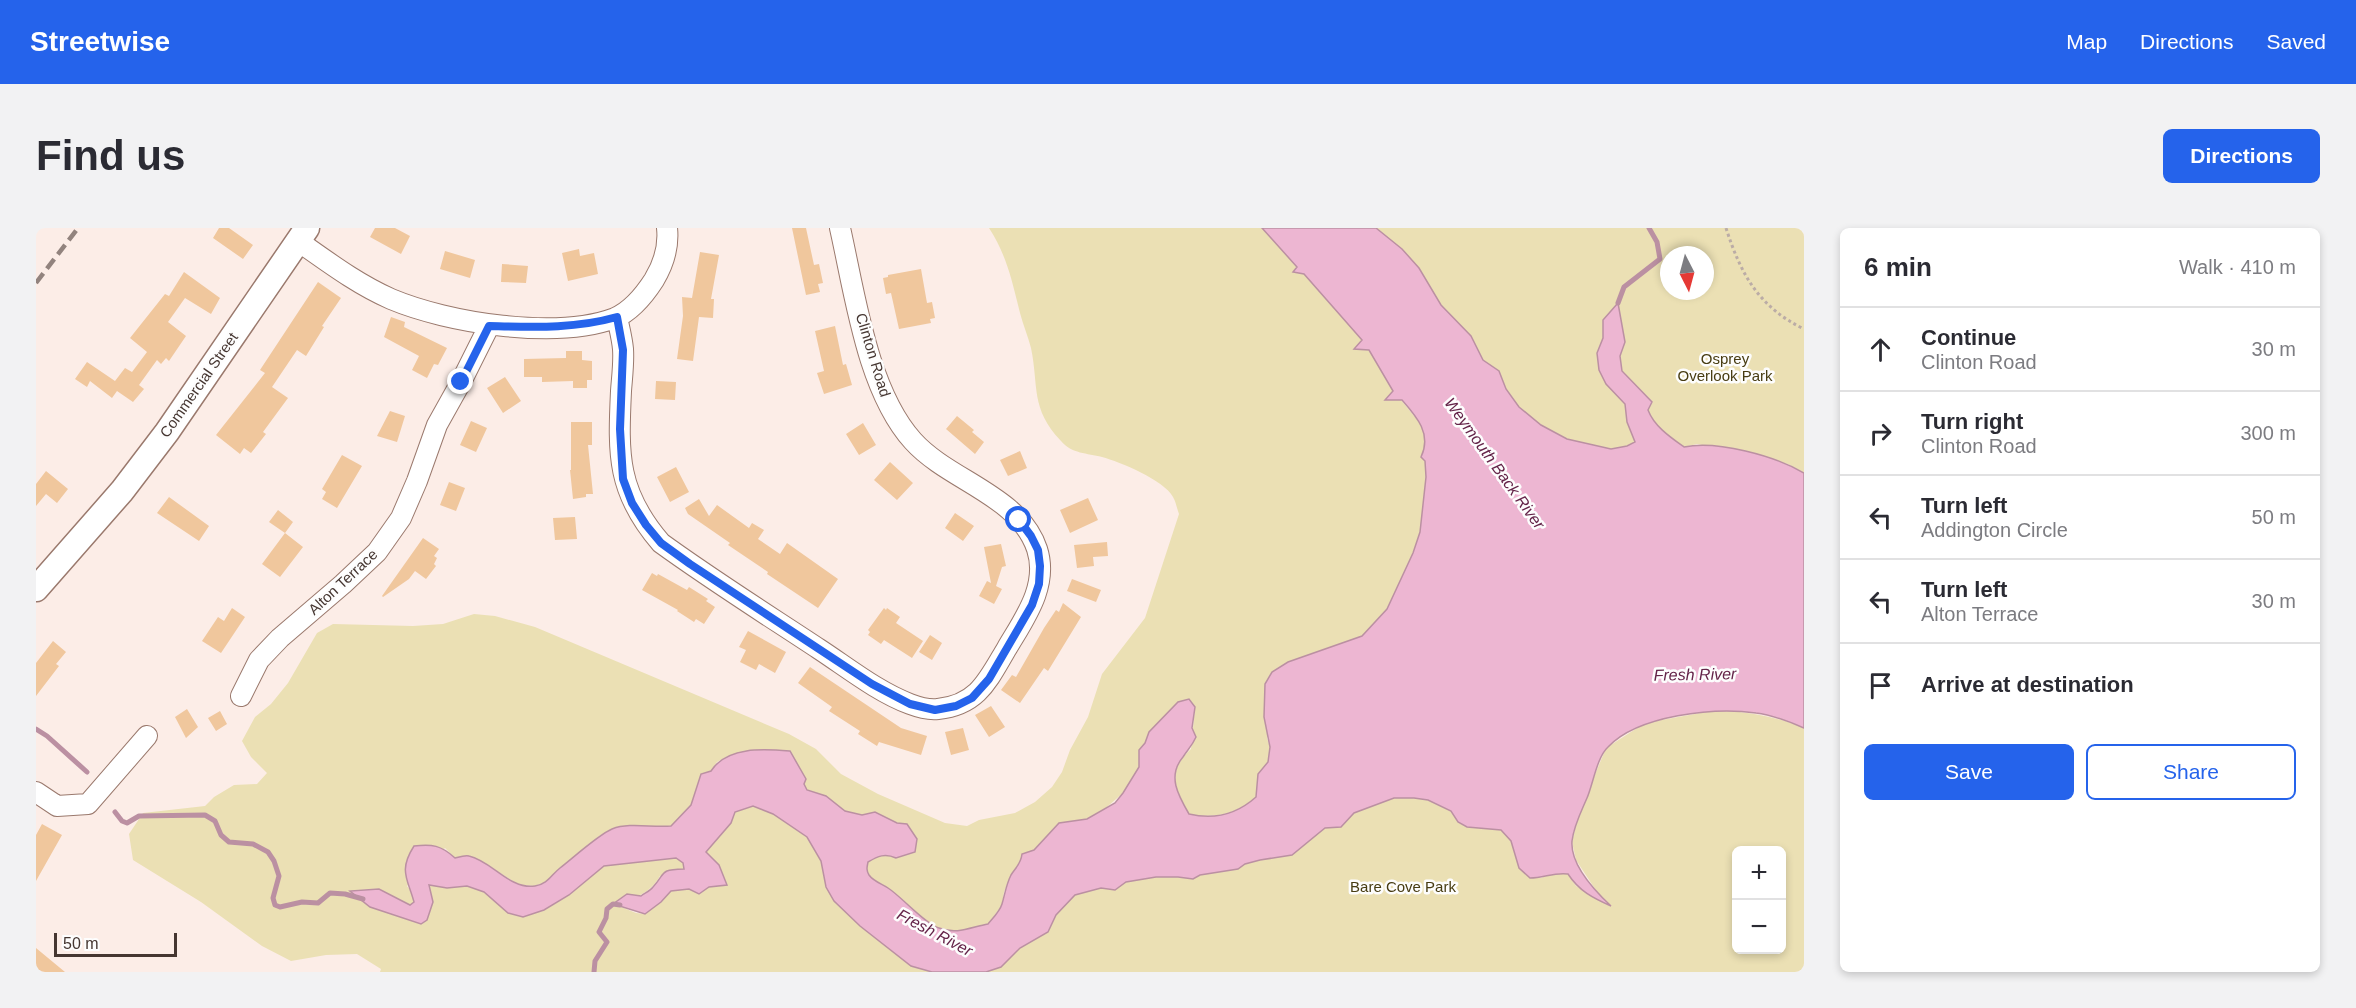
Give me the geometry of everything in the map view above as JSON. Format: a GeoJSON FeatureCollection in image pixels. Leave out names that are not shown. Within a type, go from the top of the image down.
{"type":"FeatureCollection","features":[{"type":"Feature","properties":{"kind":"main road","name":"Commercial Street"},"geometry":{"type":"LineString","coordinates":[[36,589],[122,491],[167,432],[302,235]]}},
{"type":"Feature","properties":{"kind":"street"},"geometry":{"type":"LineString","coordinates":[[302,235],[357,282],[392,299],[438,314],[489,326],[543,327],[588,325],[617,317],[644,295],[662,267],[668,236],[667,228]]}},
{"type":"Feature","properties":{"kind":"street","name":"Clinton Road"},"geometry":{"type":"LineString","coordinates":[[617,317],[623,350],[620,429],[623,479],[632,503],[661,543],[872,684],[910,704],[935,710],[956,706],[972,698],[989,679],[1032,605],[1039,584],[1038,550],[1019,520],[999,502],[940,464],[914,442],[894,417],[882,393],[868,346],[840,228]]}},
{"type":"Feature","properties":{"kind":"street","name":"Alton Terrace"},"geometry":{"type":"LineString","coordinates":[[241,696],[259,660],[377,552],[401,518],[417,481],[436,425],[489,326]]}},
{"type":"Feature","properties":{"kind":"street"},"geometry":{"type":"LineString","coordinates":[[36,792],[57,806],[88,804],[147,736]]}},
{"type":"Feature","properties":{"kind":"path"},"geometry":{"type":"LineString","coordinates":[[1726,228],[1740,265],[1758,296],[1775,311],[1804,329]]}},
{"type":"Feature","properties":{"kind":"green space"},"geometry":{"type":"Polygon","coordinates":[[[989,228],[1262,228],[1297,267],[1294,271],[1304,274],[1363,340],[1393,391],[1386,400],[1401,400],[1424,428],[1426,477],[1420,532],[1413,553],[1387,609],[1362,636],[1326,650],[1267,738],[1270,747],[1268,762],[1258,774],[1256,797],[1249,803],[1225,814],[1207,816],[1189,814],[1175,780],[1178,765],[1191,749],[1195,707],[1179,702],[1149,732],[1145,743],[1139,750],[1139,767],[1123,793],[1100,813],[1087,819],[1059,823],[1012,873],[1004,892],[1002,905],[988,924],[959,931],[933,926],[894,892],[869,875],[868,862],[889,854],[907,824],[897,823],[875,812],[862,815],[845,811],[826,796],[807,790],[804,784],[728,756],[717,762],[711,771],[701,774],[691,805],[671,826],[602,834],[558,870],[549,881],[534,886],[519,885],[486,864],[468,856],[455,858],[445,848],[407,886],[412,892],[414,903],[410,905],[400,900],[370,907],[421,924],[429,885],[447,888],[467,886],[484,892],[495,902],[545,910],[569,895],[604,866],[676,858],[683,863],[684,869],[660,876],[646,892],[614,904],[636,913],[645,914],[661,902],[670,891],[689,889],[706,852],[731,823],[734,812],[753,806],[773,814],[807,837],[821,861],[826,887],[911,966],[932,972],[380,972],[381,969],[357,954],[326,955],[291,961],[262,946],[201,902],[133,860],[129,834],[143,813],[205,806],[214,797],[234,785],[257,784],[267,773],[251,757],[242,741],[255,717],[271,704],[288,683],[317,633],[333,624],[413,626],[443,624],[474,614],[495,616],[535,627],[789,734],[816,749],[841,774],[878,794],[945,823],[967,826],[979,820],[1015,813],[1035,802],[1052,787],[1062,772],[1070,750],[1088,717],[1102,674],[1145,618],[1179,514],[1173,497],[1161,484],[1119,463],[1070,448],[1051,429],[1044,418],[1037,397],[1031,348],[1008,269],[989,228]]]}},
{"type":"Feature","properties":{"kind":"green space","name":"Osprey Overlook Park"},"geometry":{"type":"Polygon","coordinates":[[[1376,228],[1804,228],[1804,473],[1788,464],[1697,444],[1684,447],[1673,439],[1658,426],[1651,416],[1648,410],[1652,401],[1622,371],[1620,356],[1625,342],[1603,320],[1603,338],[1597,353],[1599,370],[1606,384],[1625,404],[1627,422],[1636,442],[1611,449],[1567,439],[1541,425],[1519,407],[1506,389],[1499,371],[1483,360],[1471,336],[1441,305],[1402,249],[1376,228]]]}},
{"type":"Feature","properties":{"kind":"green space","name":"Bare Cove Park"},"geometry":{"type":"Polygon","coordinates":[[[1717,710],[1761,715],[1804,728],[1804,972],[986,972],[1001,967],[1020,948],[1048,932],[1056,915],[1075,895],[1101,888],[1115,890],[1125,882],[1156,877],[1193,879],[1200,875],[1238,869],[1245,864],[1260,860],[1292,855],[1325,827],[1341,827],[1354,813],[1394,798],[1428,800],[1451,811],[1458,822],[1467,827],[1501,830],[1511,841],[1519,868],[1541,878],[1556,872],[1568,874],[1576,886],[1609,904],[1599,895],[1576,860],[1572,842],[1579,813],[1606,748],[1645,723],[1717,710]]]}},
{"type":"Feature","properties":{"kind":"water","name":"Weymouth Back River"},"geometry":{"type":"Polygon","coordinates":[[[1262,228],[1376,228],[1402,249],[1419,268],[1441,305],[1471,336],[1483,360],[1499,371],[1506,389],[1519,407],[1541,425],[1567,439],[1611,449],[1635,442],[1627,422],[1625,404],[1606,384],[1599,370],[1597,353],[1603,338],[1603,320],[1618,303],[1625,342],[1620,356],[1622,371],[1652,402],[1648,410],[1663,431],[1684,447],[1713,446],[1746,451],[1778,461],[1804,473],[1804,728],[1756,713],[1720,711],[1699,713],[1638,727],[1621,736],[1608,747],[1598,764],[1576,824],[1572,850],[1585,877],[1611,906],[1587,893],[1568,874],[1530,878],[1519,868],[1511,841],[1501,830],[1467,827],[1458,822],[1451,811],[1428,800],[1414,798],[1394,798],[1354,813],[1341,827],[1325,828],[1292,855],[1260,860],[1245,864],[1238,869],[1200,875],[1193,879],[1156,877],[1126,882],[1115,890],[1101,888],[1075,895],[1056,915],[1048,932],[1020,948],[1001,967],[986,972],[932,972],[911,966],[860,926],[834,901],[826,887],[821,861],[807,837],[773,814],[753,806],[735,812],[731,823],[706,852],[719,865],[727,885],[709,887],[699,894],[689,889],[671,891],[645,914],[613,904],[627,894],[641,896],[652,888],[666,871],[684,869],[683,863],[676,858],[604,866],[569,895],[544,910],[523,917],[508,913],[484,892],[467,886],[447,888],[429,885],[433,902],[427,920],[421,924],[370,907],[350,891],[379,889],[410,905],[414,902],[406,875],[406,862],[414,846],[426,845],[441,848],[455,858],[467,856],[477,859],[517,884],[539,885],[593,841],[612,829],[626,826],[671,826],[691,805],[701,774],[711,771],[726,757],[747,751],[780,750],[790,751],[806,779],[804,784],[807,790],[826,796],[845,811],[862,815],[875,812],[897,823],[907,824],[917,839],[915,852],[896,858],[885,855],[875,858],[868,862],[869,875],[894,892],[933,926],[958,931],[988,924],[1002,904],[1009,879],[1022,854],[1034,850],[1059,823],[1087,819],[1115,803],[1139,767],[1139,750],[1145,743],[1149,732],[1178,702],[1189,699],[1195,707],[1192,728],[1196,737],[1178,764],[1175,778],[1178,793],[1189,814],[1216,816],[1249,803],[1256,797],[1258,774],[1268,762],[1270,747],[1264,717],[1265,684],[1272,672],[1288,662],[1362,636],[1387,609],[1413,553],[1420,532],[1426,477],[1425,461],[1421,457],[1425,441],[1424,433],[1418,419],[1402,400],[1385,400],[1393,391],[1369,350],[1354,349],[1362,340],[1304,274],[1293,272],[1297,267],[1262,228]]]}},
{"type":"Feature","properties":{"kind":"building"},"geometry":{"type":"Polygon","coordinates":[[[219,228],[229,228],[253,245],[243,259],[213,238],[219,228]]]}},
{"type":"Feature","properties":{"kind":"building"},"geometry":{"type":"Polygon","coordinates":[[[375,228],[395,228],[410,236],[401,254],[370,237],[375,228]]]}},
{"type":"Feature","properties":{"kind":"building"},"geometry":{"type":"Polygon","coordinates":[[[792,228],[806,228],[814,265],[819,264],[823,283],[818,284],[820,292],[806,295],[792,228]]]}},
{"type":"Feature","properties":{"kind":"building"},"geometry":{"type":"Polygon","coordinates":[[[579,249],[580,256],[594,253],[598,274],[568,281],[562,253],[579,249]]]}},
{"type":"Feature","properties":{"kind":"building"},"geometry":{"type":"Polygon","coordinates":[[[445,251],[475,260],[470,278],[440,269],[445,251]]]}},
{"type":"Feature","properties":{"kind":"building"},"geometry":{"type":"Polygon","coordinates":[[[700,252],[719,255],[711,299],[714,299],[713,318],[699,317],[693,361],[677,359],[683,316],[682,297],[692,298],[700,252]]]}},
{"type":"Feature","properties":{"kind":"building"},"geometry":{"type":"Polygon","coordinates":[[[502,264],[528,266],[526,283],[501,282],[502,264]]]}},
{"type":"Feature","properties":{"kind":"building"},"geometry":{"type":"Polygon","coordinates":[[[921,269],[927,303],[932,302],[935,318],[930,319],[931,323],[899,329],[891,293],[886,294],[883,278],[921,269]]]}},
{"type":"Feature","properties":{"kind":"building"},"geometry":{"type":"Polygon","coordinates":[[[184,272],[220,298],[211,314],[185,298],[168,322],[186,336],[169,361],[166,358],[161,364],[157,360],[139,385],[144,389],[133,402],[117,391],[112,398],[90,381],[87,387],[75,379],[87,362],[115,381],[125,368],[132,372],[147,352],[130,338],[165,294],[169,296],[184,272]]]}},
{"type":"Feature","properties":{"kind":"building"},"geometry":{"type":"Polygon","coordinates":[[[318,282],[341,298],[322,326],[324,327],[306,356],[297,350],[272,387],[288,398],[263,432],[266,434],[251,453],[244,448],[240,454],[216,435],[265,373],[260,370],[318,282]]]}},
{"type":"Feature","properties":{"kind":"building"},"geometry":{"type":"Polygon","coordinates":[[[391,317],[405,322],[404,327],[447,348],[438,365],[434,364],[427,378],[412,370],[419,356],[384,337],[391,317]]]}},
{"type":"Feature","properties":{"kind":"building"},"geometry":{"type":"Polygon","coordinates":[[[835,326],[843,365],[846,364],[852,385],[824,394],[817,373],[824,371],[815,331],[835,326]]]}},
{"type":"Feature","properties":{"kind":"building"},"geometry":{"type":"Polygon","coordinates":[[[566,351],[582,351],[582,360],[592,361],[592,380],[587,380],[587,388],[573,388],[573,381],[542,382],[542,377],[524,377],[524,359],[566,358],[566,351]]]}},
{"type":"Feature","properties":{"kind":"building"},"geometry":{"type":"Polygon","coordinates":[[[505,377],[521,401],[503,413],[487,388],[505,377]]]}},
{"type":"Feature","properties":{"kind":"building"},"geometry":{"type":"Polygon","coordinates":[[[656,381],[676,382],[675,400],[655,399],[656,381]]]}},
{"type":"Feature","properties":{"kind":"building"},"geometry":{"type":"Polygon","coordinates":[[[390,411],[405,416],[397,442],[377,436],[390,411]]]}},
{"type":"Feature","properties":{"kind":"building"},"geometry":{"type":"Polygon","coordinates":[[[957,416],[984,442],[975,454],[946,429],[957,416]]]}},
{"type":"Feature","properties":{"kind":"building"},"geometry":{"type":"Polygon","coordinates":[[[471,421],[487,428],[476,452],[460,445],[471,421]]]}},
{"type":"Feature","properties":{"kind":"building"},"geometry":{"type":"Polygon","coordinates":[[[571,422],[592,422],[592,445],[588,445],[593,494],[573,499],[570,470],[571,422]]]}},
{"type":"Feature","properties":{"kind":"building"},"geometry":{"type":"Polygon","coordinates":[[[863,423],[876,445],[859,455],[846,434],[863,423]]]}},
{"type":"Feature","properties":{"kind":"building"},"geometry":{"type":"Polygon","coordinates":[[[1020,451],[1027,468],[1008,476],[1000,460],[1020,451]]]}},
{"type":"Feature","properties":{"kind":"building"},"geometry":{"type":"Polygon","coordinates":[[[342,455],[362,466],[337,508],[322,499],[326,492],[322,489],[342,455]]]}},
{"type":"Feature","properties":{"kind":"building"},"geometry":{"type":"Polygon","coordinates":[[[890,462],[913,483],[897,500],[874,480],[890,462]]]}},
{"type":"Feature","properties":{"kind":"building"},"geometry":{"type":"Polygon","coordinates":[[[676,467],[689,492],[670,502],[657,477],[676,467]]]}},
{"type":"Feature","properties":{"kind":"building"},"geometry":{"type":"Polygon","coordinates":[[[46,471],[68,489],[57,503],[46,494],[36,506],[36,484],[46,471]]]}},
{"type":"Feature","properties":{"kind":"building"},"geometry":{"type":"Polygon","coordinates":[[[449,482],[465,488],[456,511],[440,505],[449,482]]]}},
{"type":"Feature","properties":{"kind":"building"},"geometry":{"type":"Polygon","coordinates":[[[169,497],[209,526],[199,541],[157,513],[169,497]]]}},
{"type":"Feature","properties":{"kind":"building"},"geometry":{"type":"Polygon","coordinates":[[[1088,498],[1098,520],[1070,533],[1060,510],[1088,498]]]}},
{"type":"Feature","properties":{"kind":"building"},"geometry":{"type":"Polygon","coordinates":[[[699,499],[709,516],[717,505],[749,528],[752,523],[764,530],[758,539],[780,554],[787,543],[838,579],[818,608],[767,574],[768,572],[728,545],[730,543],[688,514],[685,508],[699,499]]]}},
{"type":"Feature","properties":{"kind":"building"},"geometry":{"type":"Polygon","coordinates":[[[278,510],[293,522],[285,533],[269,522],[278,510]]]}},
{"type":"Feature","properties":{"kind":"building"},"geometry":{"type":"Polygon","coordinates":[[[955,513],[974,526],[963,541],[945,528],[955,513]]]}},
{"type":"Feature","properties":{"kind":"building"},"geometry":{"type":"Polygon","coordinates":[[[575,517],[577,539],[555,540],[553,518],[575,517]]]}},
{"type":"Feature","properties":{"kind":"building"},"geometry":{"type":"Polygon","coordinates":[[[285,533],[303,547],[280,577],[262,564],[285,533]]]}},
{"type":"Feature","properties":{"kind":"building"},"geometry":{"type":"Polygon","coordinates":[[[423,538],[439,549],[434,556],[437,558],[434,564],[436,566],[426,579],[415,571],[409,579],[383,597],[382,596],[423,538]]]}},
{"type":"Feature","properties":{"kind":"building"},"geometry":{"type":"Polygon","coordinates":[[[1107,542],[1108,556],[1093,557],[1094,566],[1077,568],[1074,545],[1107,542]]]}},
{"type":"Feature","properties":{"kind":"building"},"geometry":{"type":"Polygon","coordinates":[[[1001,544],[1006,566],[1002,567],[996,586],[1002,589],[994,604],[979,596],[987,581],[991,583],[984,547],[1001,544]]]}},
{"type":"Feature","properties":{"kind":"building"},"geometry":{"type":"Polygon","coordinates":[[[652,573],[687,590],[689,587],[708,599],[706,601],[715,607],[704,624],[696,619],[694,622],[678,610],[642,590],[652,573]]]}},
{"type":"Feature","properties":{"kind":"building"},"geometry":{"type":"Polygon","coordinates":[[[1072,579],[1101,590],[1096,602],[1067,591],[1072,579]]]}},
{"type":"Feature","properties":{"kind":"building"},"geometry":{"type":"Polygon","coordinates":[[[1063,603],[1081,617],[1048,671],[1044,668],[1020,703],[1001,690],[1012,675],[1016,677],[1044,628],[1056,610],[1059,612],[1063,603]]]}},
{"type":"Feature","properties":{"kind":"building"},"geometry":{"type":"Polygon","coordinates":[[[232,608],[245,617],[221,653],[202,641],[218,617],[224,621],[232,608]]]}},
{"type":"Feature","properties":{"kind":"building"},"geometry":{"type":"Polygon","coordinates":[[[884,608],[900,617],[896,623],[923,641],[912,658],[884,640],[881,644],[868,635],[870,632],[868,630],[884,608]]]}},
{"type":"Feature","properties":{"kind":"building"},"geometry":{"type":"Polygon","coordinates":[[[748,631],[786,652],[775,673],[759,664],[756,670],[740,662],[746,650],[739,647],[748,631]]]}},
{"type":"Feature","properties":{"kind":"building"},"geometry":{"type":"Polygon","coordinates":[[[930,635],[942,643],[932,660],[919,652],[930,635]]]}},
{"type":"Feature","properties":{"kind":"building"},"geometry":{"type":"Polygon","coordinates":[[[53,641],[66,652],[56,664],[59,666],[36,696],[36,663],[53,641]]]}},
{"type":"Feature","properties":{"kind":"building"},"geometry":{"type":"Polygon","coordinates":[[[810,667],[901,728],[927,736],[921,755],[879,742],[877,746],[858,734],[860,731],[829,711],[832,707],[798,683],[810,667]]]}},
{"type":"Feature","properties":{"kind":"building"},"geometry":{"type":"Polygon","coordinates":[[[991,706],[1005,727],[989,737],[975,715],[991,706]]]}},
{"type":"Feature","properties":{"kind":"building"},"geometry":{"type":"Polygon","coordinates":[[[187,709],[198,727],[186,738],[175,717],[187,709]]]}},
{"type":"Feature","properties":{"kind":"building"},"geometry":{"type":"Polygon","coordinates":[[[220,711],[227,724],[216,731],[208,718],[220,711]]]}},
{"type":"Feature","properties":{"kind":"building"},"geometry":{"type":"Polygon","coordinates":[[[963,728],[969,750],[951,755],[945,732],[963,728]]]}},
{"type":"Feature","properties":{"kind":"building"},"geometry":{"type":"Polygon","coordinates":[[[42,824],[62,835],[36,881],[36,835],[42,824]]]}},
{"type":"Feature","properties":{"kind":"building"},"geometry":{"type":"Polygon","coordinates":[[[36,948],[65,972],[36,972],[36,948]]]}},
{"type":"Feature","properties":{"kind":"waterway"},"geometry":{"type":"LineString","coordinates":[[1618,303],[1624,287],[1660,259],[1657,242],[1649,228]]}},
{"type":"Feature","properties":{"kind":"waterway","name":"Fresh River"},"geometry":{"type":"LineString","coordinates":[[36,729],[87,772]]}},
{"type":"Feature","properties":{"kind":"waterway","name":"Fresh River"},"geometry":{"type":"LineString","coordinates":[[115,812],[122,821],[127,823],[139,816],[205,815],[215,821],[221,835],[229,842],[253,844],[268,852],[279,876],[273,898],[275,905],[280,907],[302,902],[318,903],[330,893],[363,899]]}},
{"type":"Feature","properties":{"kind":"waterway"},"geometry":{"type":"LineString","coordinates":[[594,972],[595,961],[607,942],[599,932],[606,918],[607,909],[613,904],[620,905]]}},
{"type":"Feature","properties":{"kind":"railway"},"geometry":{"type":"LineString","coordinates":[[36,283],[78,228]]}},
{"type":"Feature","properties":{"kind":"route"},"geometry":{"type":"LineString","coordinates":[[461,382],[489,326],[588,325],[617,317],[623,350],[620,429],[623,479],[632,503],[646,525],[661,543],[690,564],[872,684],[910,704],[935,710],[956,706],[972,698],[989,679],[1032,605],[1039,584],[1038,550],[1019,520]]}}]}
